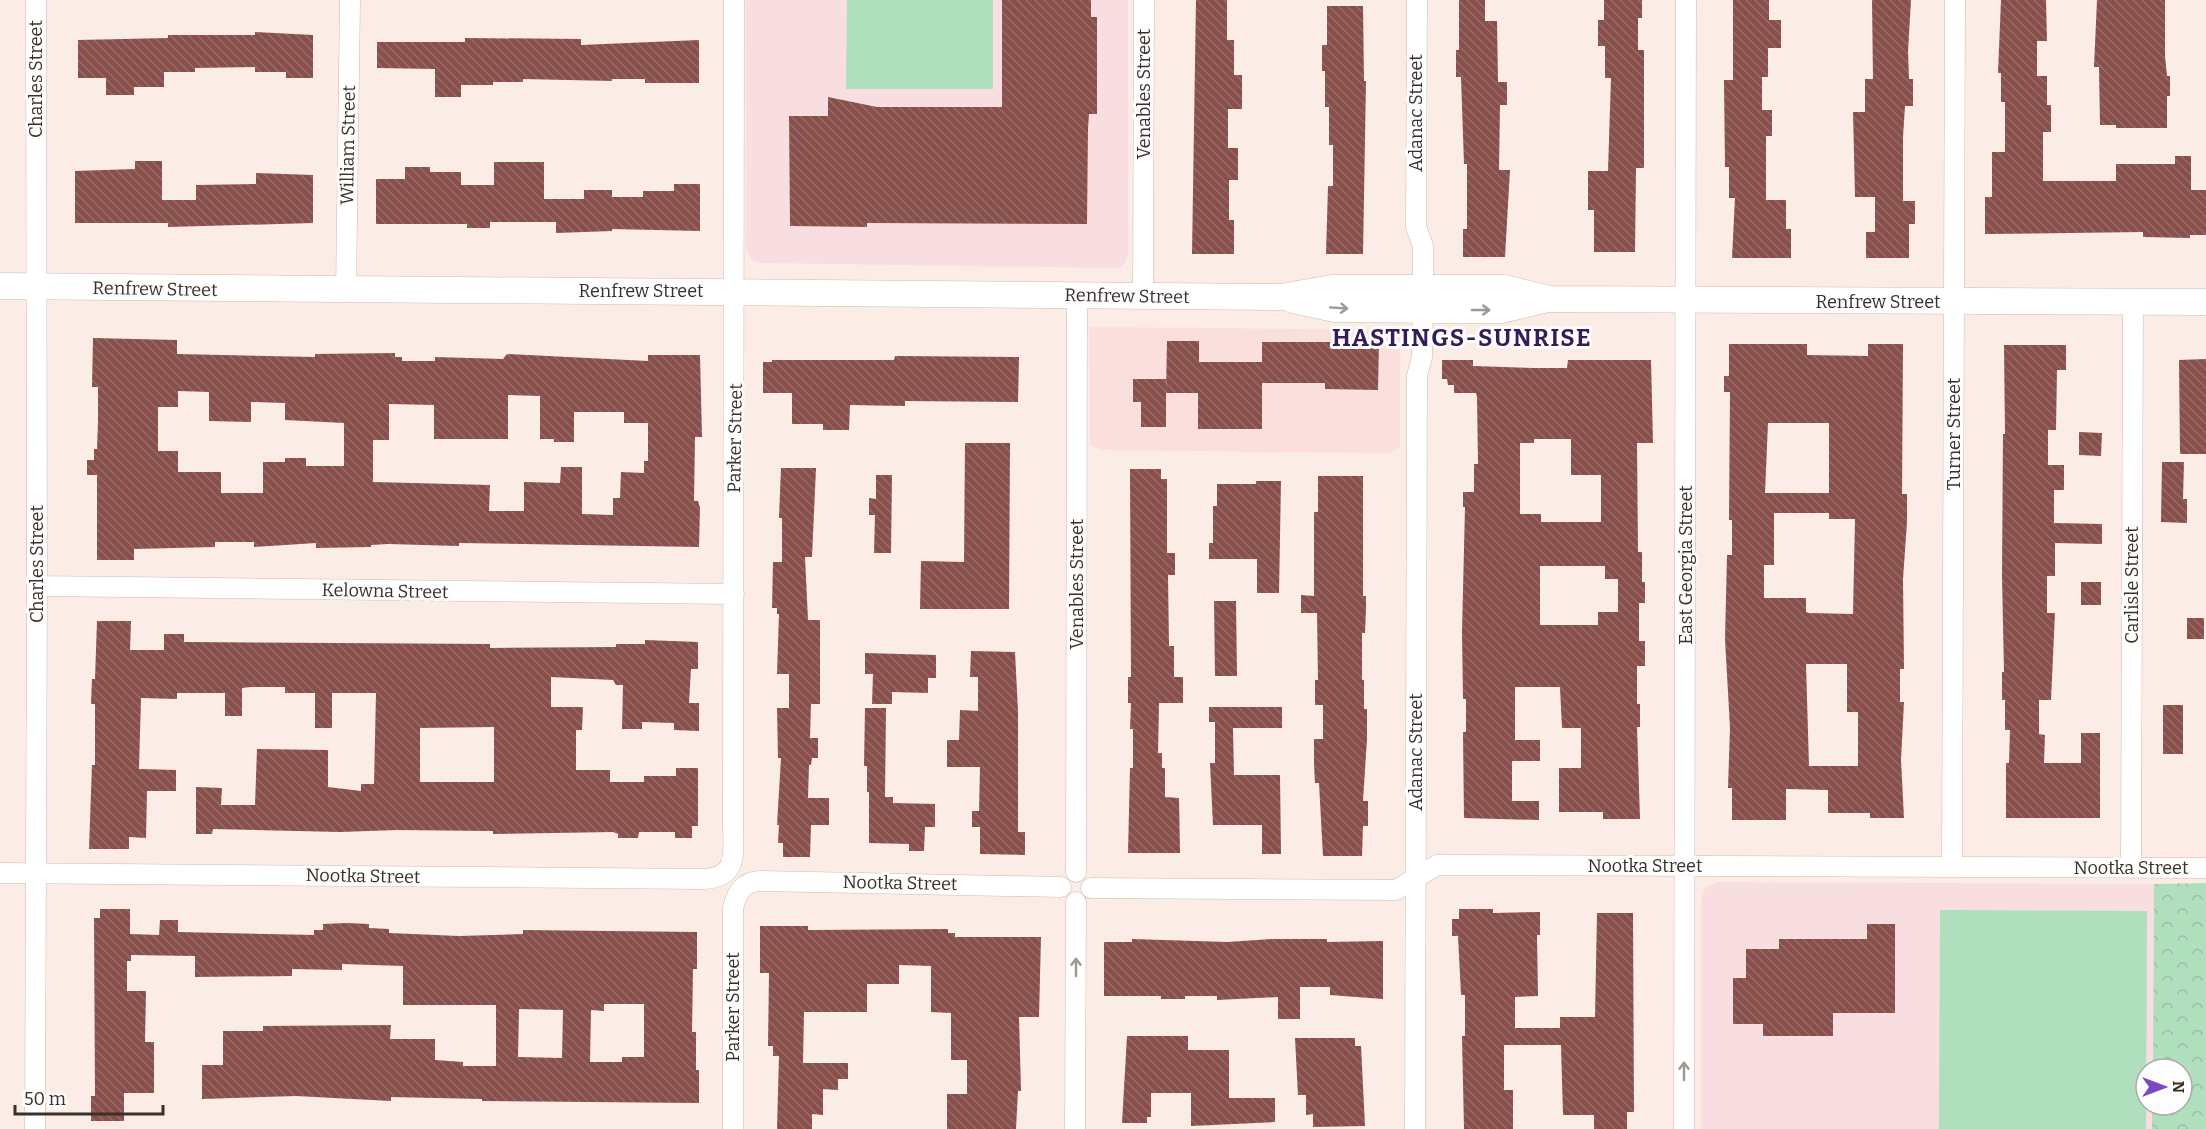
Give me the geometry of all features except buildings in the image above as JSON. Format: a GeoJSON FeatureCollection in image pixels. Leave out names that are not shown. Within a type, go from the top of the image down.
{"type":"FeatureCollection","features":[{"type":"Feature","properties":{"kind":"street","name":"Charles Street"},"geometry":{"type":"LineString","coordinates":[[35,1129],[36,0]]}},
{"type":"Feature","properties":{"kind":"street","name":"William Street"},"geometry":{"type":"LineString","coordinates":[[346,291],[350,0]]}},
{"type":"Feature","properties":{"kind":"street","name":"Parker Street"},"geometry":{"type":"LineString","coordinates":[[726,874],[733,853],[736,291],[734,0]]}},
{"type":"Feature","properties":{"kind":"street","name":"Venables Street"},"geometry":{"type":"LineString","coordinates":[[1143,296],[1144,0]]}},
{"type":"Feature","properties":{"kind":"street","name":"Adanac Street"},"geometry":{"type":"LineString","coordinates":[[1415,1129],[1417,376],[1411,358],[1423,246],[1416,227],[1417,0]]}},
{"type":"Feature","properties":{"kind":"street","name":"East Georgia Street"},"geometry":{"type":"LineString","coordinates":[[1684,1129],[1686,0]]}},
{"type":"Feature","properties":{"kind":"street","name":"Turner Street"},"geometry":{"type":"LineString","coordinates":[[1952,867],[1955,0]]}},
{"type":"Feature","properties":{"kind":"street","name":"Renfrew Street"},"geometry":{"type":"LineString","coordinates":[[0,286],[346,291],[736,291],[1281,297],[1335,309],[1504,288],[1549,299],[2206,303]]}},
{"type":"Feature","properties":{"kind":"street","name":"Venables Street"},"geometry":{"type":"LineString","coordinates":[[1076,872],[1077,296]]}},
{"type":"Feature","properties":{"kind":"street","name":"Carlisle Street"},"geometry":{"type":"LineString","coordinates":[[2132,868],[2133,301]]}},
{"type":"Feature","properties":{"kind":"street","name":"Kelowna Street"},"geometry":{"type":"LineString","coordinates":[[37,586],[734,594]]}},
{"type":"Feature","properties":{"kind":"street","name":"Nootka Street"},"geometry":{"type":"LineString","coordinates":[[1091,888],[1396,890],[1437,865],[2206,868]]}},
{"type":"Feature","properties":{"kind":"street"},"geometry":{"type":"LineString","coordinates":[[1076,872],[1088,879],[1091,888],[1088,896],[1076,902],[1064,896],[1061,887],[1067,875],[1076,872]]}},
{"type":"Feature","properties":{"kind":"street","name":"Nootka Street"},"geometry":{"type":"LineString","coordinates":[[0,873],[702,879],[720,878],[726,874]]}},
{"type":"Feature","properties":{"kind":"street","name":"Nootka Street"},"geometry":{"type":"LineString","coordinates":[[742,887],[760,880],[1061,887]]}},
{"type":"Feature","properties":{"kind":"street","name":"Parker Street"},"geometry":{"type":"LineString","coordinates":[[733,1129],[733,908],[742,887]]}},
{"type":"Feature","properties":{"kind":"street"},"geometry":{"type":"LineString","coordinates":[[1076,902],[1076,1129]]}},
{"type":"Feature","properties":{"kind":"shaded area"},"geometry":{"type":"Polygon","coordinates":[[[746,0],[1128,0],[1128,253],[1126,262],[1121,267],[1113,268],[763,263],[753,261],[746,250],[746,0]]]}},
{"type":"Feature","properties":{"kind":"shaded area"},"geometry":{"type":"Polygon","coordinates":[[[1089,327],[1400,330],[1400,446],[1391,453],[1105,450],[1093,447],[1090,444],[1089,327]]]}},
{"type":"Feature","properties":{"kind":"shaded area"},"geometry":{"type":"Polygon","coordinates":[[[1717,882],[2154,884],[2153,1057],[2134,1057],[2134,1117],[2152,1117],[2152,1129],[1701,1129],[1701,900],[1705,888],[1717,882]]]}},
{"type":"Feature","properties":{"kind":"green space"},"geometry":{"type":"Polygon","coordinates":[[[847,0],[993,0],[993,89],[846,89],[847,0]]]}},
{"type":"Feature","properties":{"kind":"green space"},"geometry":{"type":"Polygon","coordinates":[[[2206,883],[2206,1129],[2152,1129],[2152,1117],[2194,1117],[2194,1057],[2153,1057],[2154,884],[2206,883]]]}},
{"type":"Feature","properties":{"kind":"green space"},"geometry":{"type":"Polygon","coordinates":[[[1940,910],[2147,911],[2146,1057],[2134,1057],[2134,1117],[2146,1117],[2146,1129],[1939,1129],[1940,910]]]}},
{"type":"Feature","properties":{"kind":"district","name":"HASTINGS-SUNRISE"},"geometry":{"type":"Point","coordinates":[1462,338]}}]}
